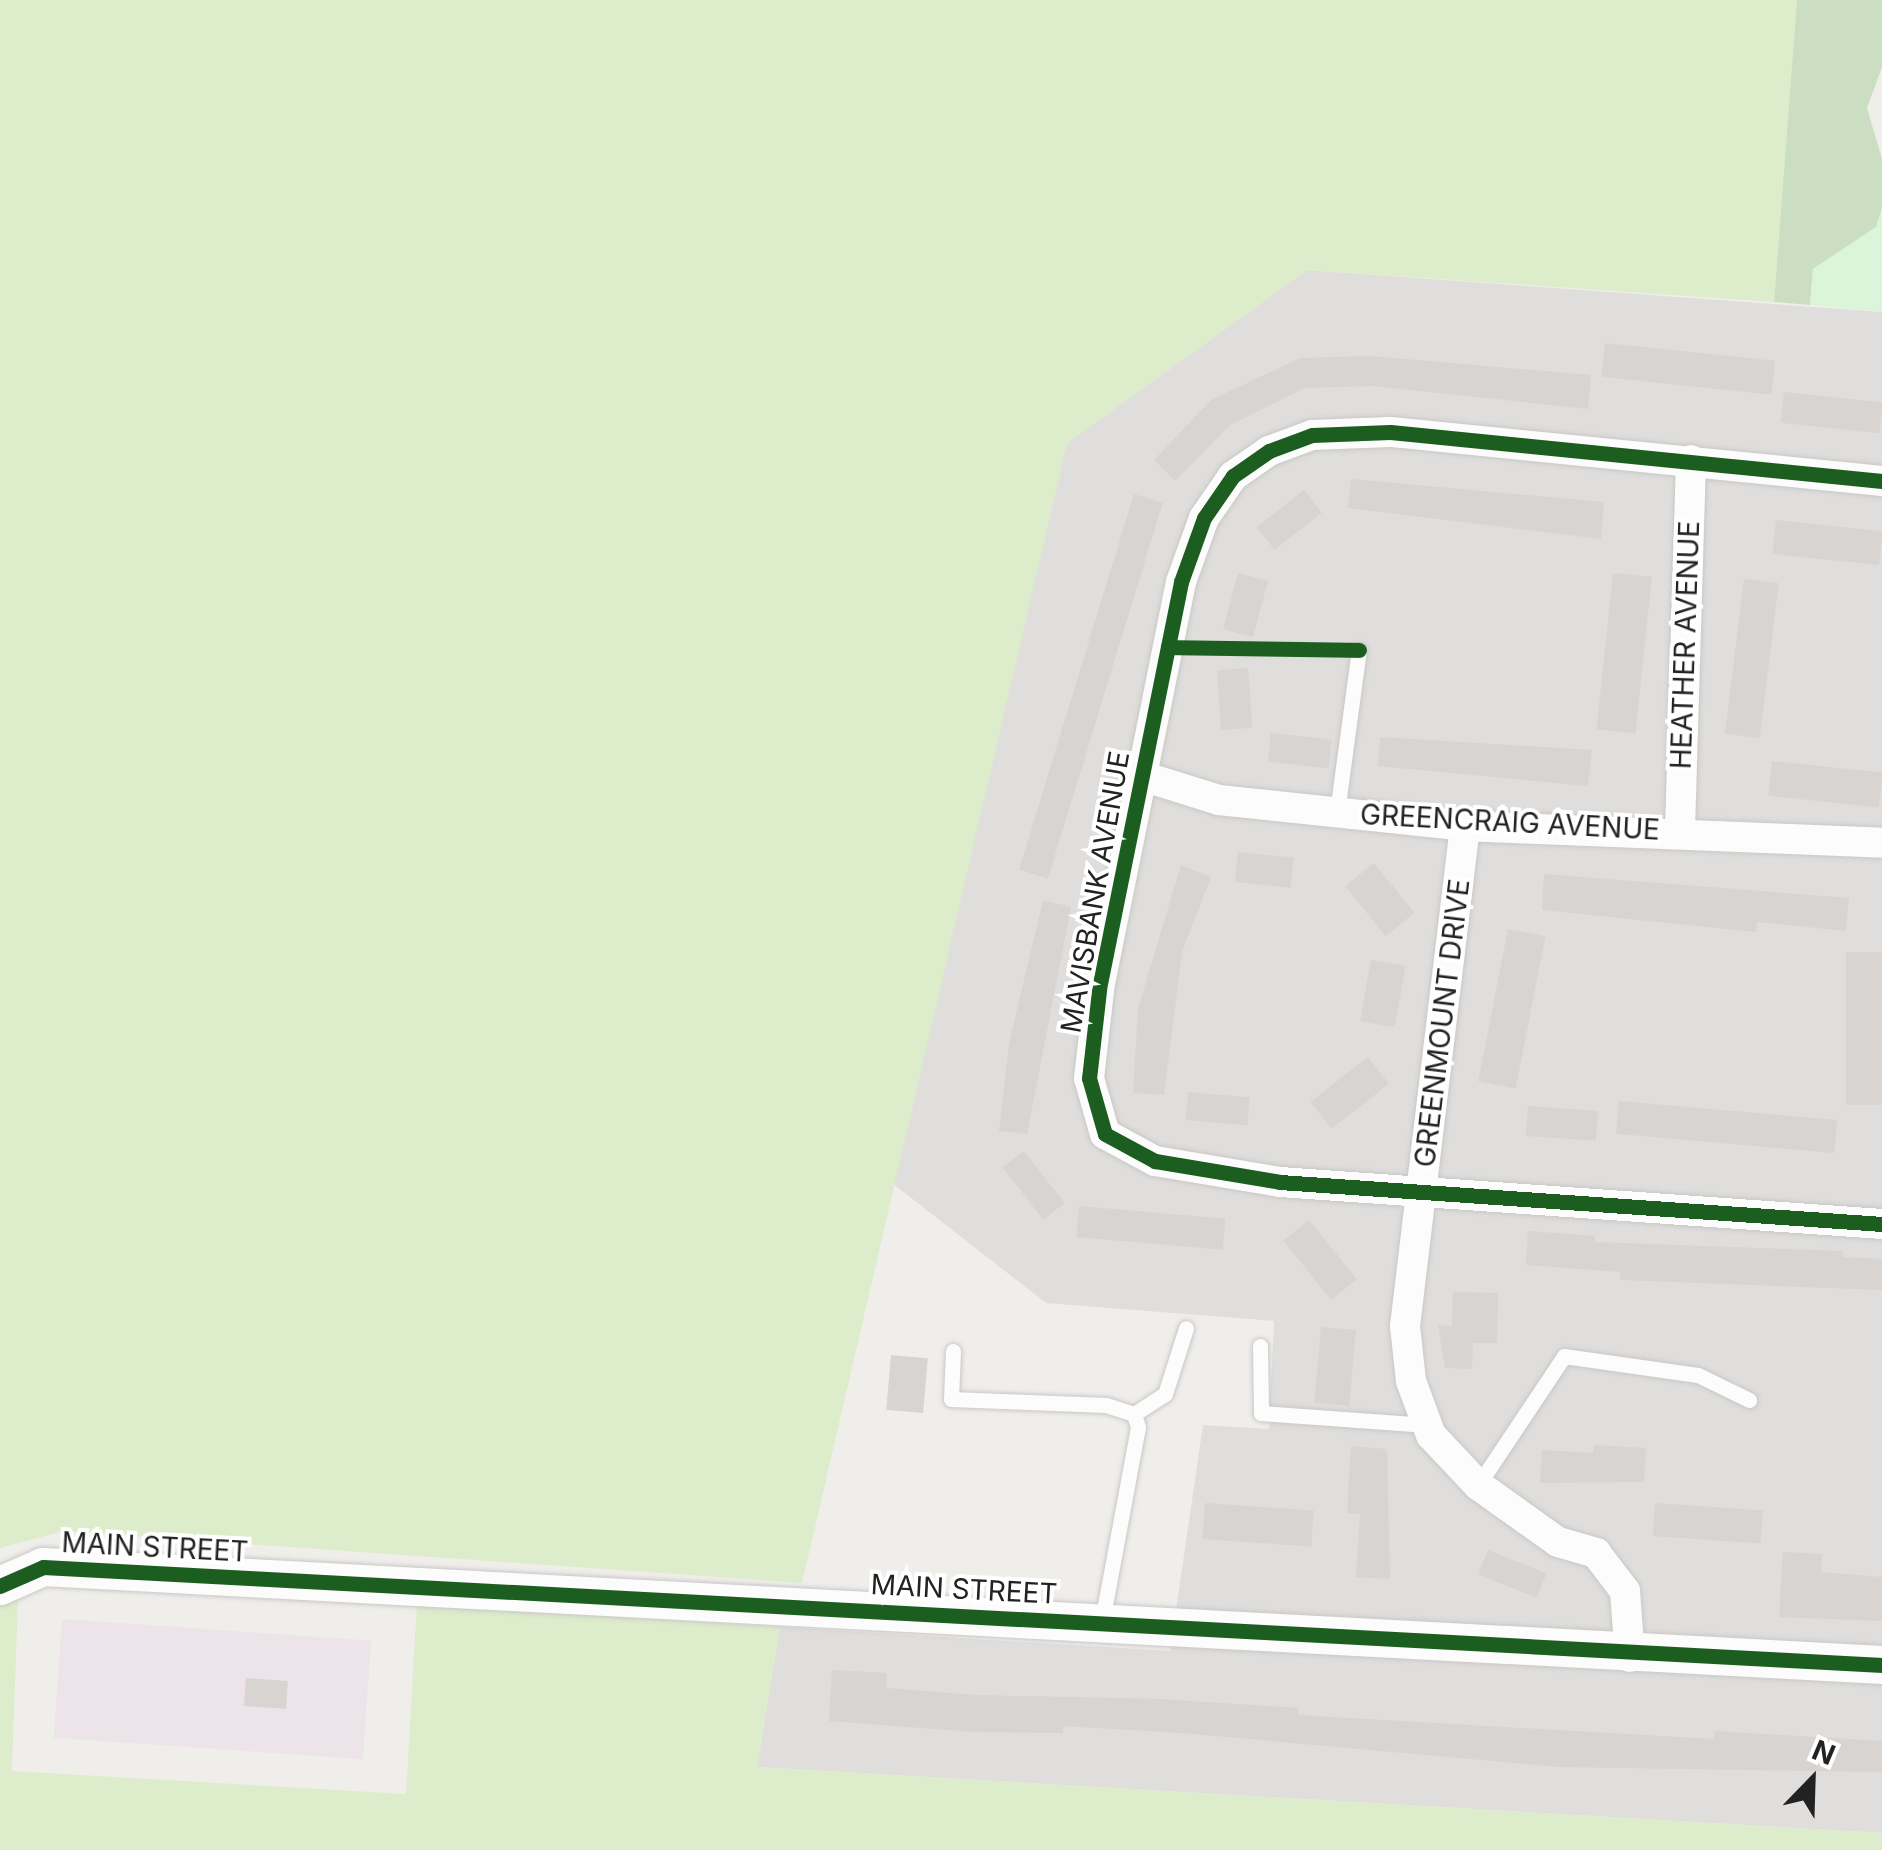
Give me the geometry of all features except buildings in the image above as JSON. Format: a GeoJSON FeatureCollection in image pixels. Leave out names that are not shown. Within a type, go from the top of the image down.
{"type":"FeatureCollection","features":[{"type":"Feature","properties":{"kind":"street","name":"MAVISBANK AVENUE"},"geometry":{"type":"LineString","coordinates":[[1882,481],[1390,432],[1312,436],[1269,450],[1234,476],[1204,518],[1181,582],[1089,1078],[1105,1134],[1155,1162],[1422,1194],[1882,1224]]}},
{"type":"Feature","properties":{"kind":"street","name":"HEATHER AVENUE"},"geometry":{"type":"LineString","coordinates":[[1680,830],[1691,460]]}},
{"type":"Feature","properties":{"kind":"street","name":"GREENCRAIG AVENUE"},"geometry":{"type":"LineString","coordinates":[[1142,776],[1220,800],[1465,826],[1680,830],[1882,843]]}},
{"type":"Feature","properties":{"kind":"street","name":"GREENMOUNT DRIVE"},"geometry":{"type":"LineString","coordinates":[[1465,826],[1405,1326],[1427,1424],[1478,1485],[1558,1542],[1596,1553],[1625,1591],[1630,1658]]}},
{"type":"Feature","properties":{"kind":"street","name":"MAIN STREET"},"geometry":{"type":"LineString","coordinates":[[0,1586],[42,1566],[1102,1622],[1630,1658],[1882,1666]]}},
{"type":"Feature","properties":{"kind":"lane"},"geometry":{"type":"LineString","coordinates":[[1337,812],[1359,650]]}},
{"type":"Feature","properties":{"kind":"lane"},"geometry":{"type":"LineString","coordinates":[[1134,1414],[1165,1394],[1186,1328]]}},
{"type":"Feature","properties":{"kind":"lane"},"geometry":{"type":"LineString","coordinates":[[1260,1346],[1261,1413],[1427,1424]]}},
{"type":"Feature","properties":{"kind":"lane"},"geometry":{"type":"LineString","coordinates":[[953,1351],[951,1399],[1106,1405],[1134,1414]]}},
{"type":"Feature","properties":{"kind":"lane"},"geometry":{"type":"LineString","coordinates":[[1478,1485],[1564,1356],[1698,1375],[1749,1400]]}},
{"type":"Feature","properties":{"kind":"lane"},"geometry":{"type":"LineString","coordinates":[[1102,1622],[1138,1427],[1134,1414]]}},
{"type":"Feature","properties":{"kind":"shaded area"},"geometry":{"type":"Polygon","coordinates":[[[1307,270],[1882,312],[1882,1833],[757,1767],[780,1627],[1170,1651],[1203,1425],[1269,1429],[1274,1321],[1046,1303],[892,1183],[1067,443],[1307,270]]]}},
{"type":"Feature","properties":{"kind":"shaded area"},"geometry":{"type":"Polygon","coordinates":[[[62,1619],[371,1641],[363,1759],[54,1738],[62,1619]]]}},
{"type":"Feature","properties":{"kind":"green space"},"geometry":{"type":"Polygon","coordinates":[[[0,0],[1797,0],[1774,302],[1307,270],[1067,443],[802,1583],[64,1531],[0,1548],[0,0]]]}},
{"type":"Feature","properties":{"kind":"green space"},"geometry":{"type":"Polygon","coordinates":[[[1797,0],[1882,0],[1882,67],[1867,108],[1882,159],[1882,208],[1877,227],[1813,269],[1810,305],[1774,302],[1797,0]]]}},
{"type":"Feature","properties":{"kind":"green space"},"geometry":{"type":"Polygon","coordinates":[[[1882,208],[1882,312],[1810,305],[1813,269],[1876,227],[1882,208]]]}},
{"type":"Feature","properties":{"kind":"green space"},"geometry":{"type":"Polygon","coordinates":[[[18,1597],[12,1771],[406,1794],[417,1602],[780,1627],[757,1767],[1882,1833],[1882,1850],[0,1850],[0,1607],[18,1597]]]}},
{"type":"Feature","properties":{"kind":"cycle path"},"geometry":{"type":"LineString","coordinates":[[1882,481],[1390,432],[1312,435],[1269,451],[1233,476],[1204,518],[1181,582],[1100,982],[1089,1078],[1105,1134],[1155,1161],[1280,1182],[1882,1224]]}},
{"type":"Feature","properties":{"kind":"cycle path"},"geometry":{"type":"LineString","coordinates":[[1168,647],[1359,650]]}},
{"type":"Feature","properties":{"kind":"cycle path"},"geometry":{"type":"LineString","coordinates":[[0,1586],[43,1567],[1882,1665]]}}]}
